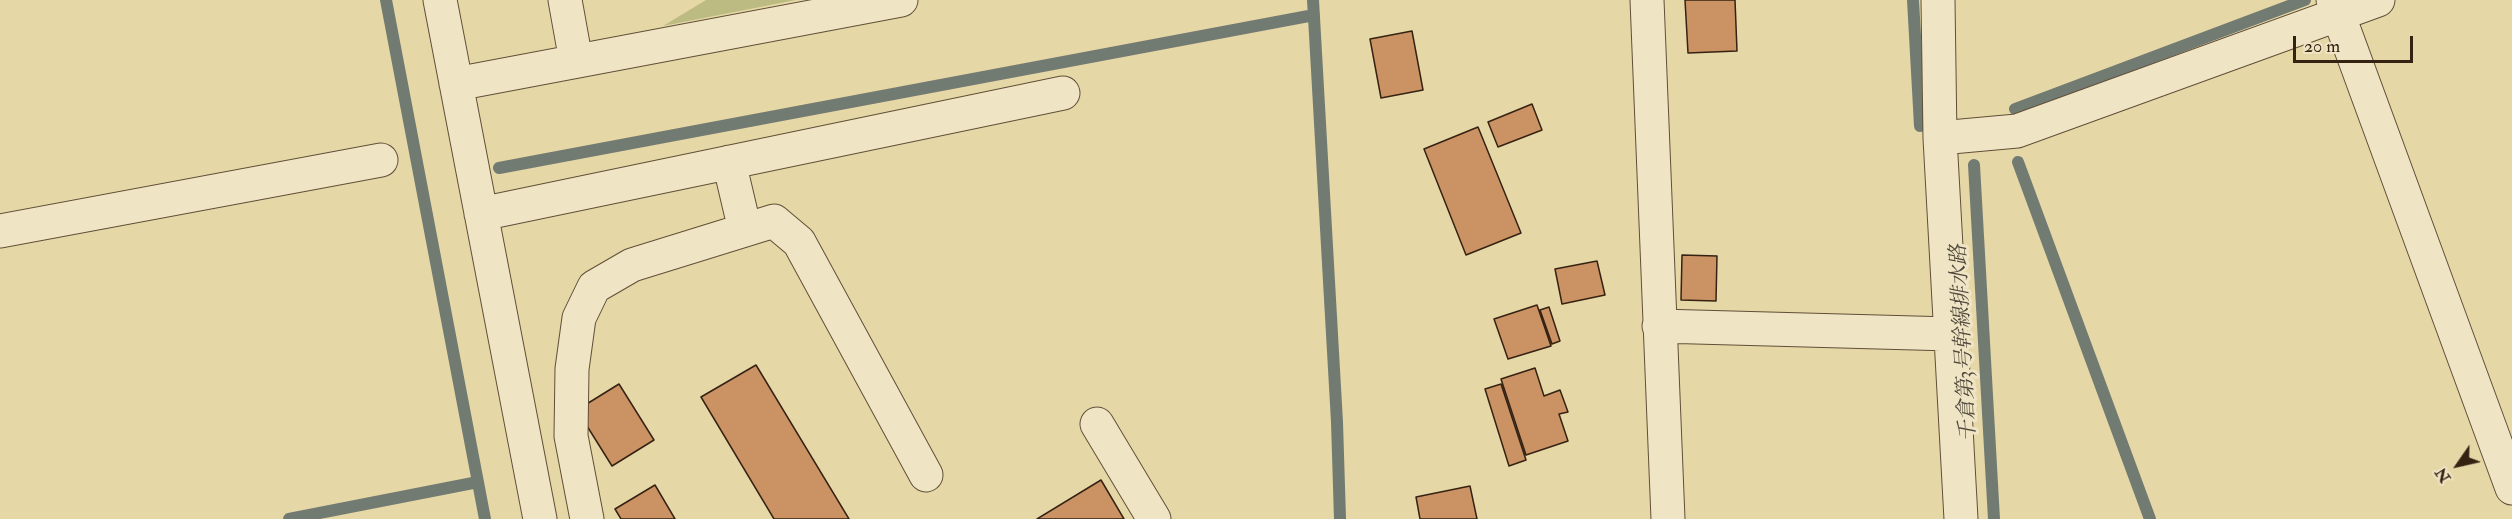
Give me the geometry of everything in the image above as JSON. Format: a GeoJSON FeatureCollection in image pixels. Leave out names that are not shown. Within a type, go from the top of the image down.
{"type":"FeatureCollection","features":[{"type":"Feature","properties":{"kind":"street"},"geometry":{"type":"LineString","coordinates":[[440,0],[540,519]]}},
{"type":"Feature","properties":{"kind":"street"},"geometry":{"type":"LineString","coordinates":[[565,0],[576,61]]}},
{"type":"Feature","properties":{"kind":"street"},"geometry":{"type":"LineString","coordinates":[[456,84],[901,0]]}},
{"type":"Feature","properties":{"kind":"street"},"geometry":{"type":"LineString","coordinates":[[1647,0],[1668,519]]}},
{"type":"Feature","properties":{"kind":"street"},"geometry":{"type":"LineString","coordinates":[[1938,0],[1940,138],[1961,519]]}},
{"type":"Feature","properties":{"kind":"street"},"geometry":{"type":"LineString","coordinates":[[1940,138],[2017,131],[2336,6],[2378,0]]}},
{"type":"Feature","properties":{"kind":"street"},"geometry":{"type":"LineString","coordinates":[[2336,6],[2512,488]]}},
{"type":"Feature","properties":{"kind":"street"},"geometry":{"type":"LineString","coordinates":[[481,214],[1063,93]]}},
{"type":"Feature","properties":{"kind":"street"},"geometry":{"type":"LineString","coordinates":[[0,231],[381,160]]}},
{"type":"Feature","properties":{"kind":"street"},"geometry":{"type":"LineString","coordinates":[[729,162],[745,230]]}},
{"type":"Feature","properties":{"kind":"street"},"geometry":{"type":"LineString","coordinates":[[587,519],[571,436],[572,369],[579,318],[594,287],[632,265],[774,221],[799,242],[926,475]]}},
{"type":"Feature","properties":{"kind":"street"},"geometry":{"type":"LineString","coordinates":[[1659,326],[1951,334]]}},
{"type":"Feature","properties":{"kind":"street"},"geometry":{"type":"LineString","coordinates":[[1097,424],[1154,519]]}},
{"type":"Feature","properties":{"kind":"green space"},"geometry":{"type":"Polygon","coordinates":[[[706,0],[796,0],[663,26],[706,0]]]}},
{"type":"Feature","properties":{"kind":"building"},"geometry":{"type":"Polygon","coordinates":[[[1685,0],[1735,0],[1737,51],[1688,53],[1685,0]]]}},
{"type":"Feature","properties":{"kind":"building"},"geometry":{"type":"Polygon","coordinates":[[[1412,31],[1423,90],[1381,98],[1370,39],[1412,31]]]}},
{"type":"Feature","properties":{"kind":"building"},"geometry":{"type":"Polygon","coordinates":[[[1532,104],[1542,130],[1498,147],[1488,122],[1532,104]]]}},
{"type":"Feature","properties":{"kind":"building"},"geometry":{"type":"Polygon","coordinates":[[[1478,127],[1521,233],[1466,255],[1424,149],[1478,127]]]}},
{"type":"Feature","properties":{"kind":"building"},"geometry":{"type":"Polygon","coordinates":[[[1682,255],[1717,256],[1716,301],[1681,300],[1682,255]]]}},
{"type":"Feature","properties":{"kind":"building"},"geometry":{"type":"Polygon","coordinates":[[[1597,261],[1605,295],[1562,304],[1555,269],[1597,261]]]}},
{"type":"Feature","properties":{"kind":"building"},"geometry":{"type":"Polygon","coordinates":[[[1537,305],[1551,346],[1508,359],[1494,319],[1537,305]]]}},
{"type":"Feature","properties":{"kind":"building"},"geometry":{"type":"Polygon","coordinates":[[[1549,307],[1560,341],[1552,344],[1540,310],[1549,307]]]}},
{"type":"Feature","properties":{"kind":"building"},"geometry":{"type":"Polygon","coordinates":[[[756,365],[849,519],[774,519],[701,397],[756,365]]]}},
{"type":"Feature","properties":{"kind":"building"},"geometry":{"type":"Polygon","coordinates":[[[1535,368],[1544,396],[1560,390],[1568,412],[1559,414],[1568,441],[1526,455],[1501,379],[1535,368]]]}},
{"type":"Feature","properties":{"kind":"building"},"geometry":{"type":"Polygon","coordinates":[[[619,384],[654,440],[612,466],[577,410],[619,384]]]}},
{"type":"Feature","properties":{"kind":"building"},"geometry":{"type":"Polygon","coordinates":[[[1501,384],[1526,460],[1509,466],[1485,389],[1501,384]]]}},
{"type":"Feature","properties":{"kind":"building"},"geometry":{"type":"Polygon","coordinates":[[[1101,480],[1124,519],[1037,519],[1101,480]]]}},
{"type":"Feature","properties":{"kind":"building"},"geometry":{"type":"Polygon","coordinates":[[[655,485],[675,519],[621,519],[615,509],[655,485]]]}},
{"type":"Feature","properties":{"kind":"building"},"geometry":{"type":"Polygon","coordinates":[[[1470,486],[1477,519],[1420,519],[1416,497],[1470,486]]]}},
{"type":"Feature","properties":{"kind":"waterway"},"geometry":{"type":"LineString","coordinates":[[386,0],[485,519]]}},
{"type":"Feature","properties":{"kind":"waterway"},"geometry":{"type":"LineString","coordinates":[[1313,0],[1337,422],[1340,519]]}},
{"type":"Feature","properties":{"kind":"waterway"},"geometry":{"type":"LineString","coordinates":[[1913,0],[1920,126]]}},
{"type":"Feature","properties":{"kind":"waterway","name":"千倉第3号幹線排水路"},"geometry":{"type":"LineString","coordinates":[[2015,109],[2305,0]]}},
{"type":"Feature","properties":{"kind":"waterway"},"geometry":{"type":"LineString","coordinates":[[499,168],[1314,15]]}},
{"type":"Feature","properties":{"kind":"waterway"},"geometry":{"type":"LineString","coordinates":[[2018,162],[2150,519]]}},
{"type":"Feature","properties":{"kind":"waterway","name":"千倉第3号幹線排水路"},"geometry":{"type":"LineString","coordinates":[[1974,165],[1994,519]]}},
{"type":"Feature","properties":{"kind":"waterway"},"geometry":{"type":"LineString","coordinates":[[289,519],[478,482]]}}]}
